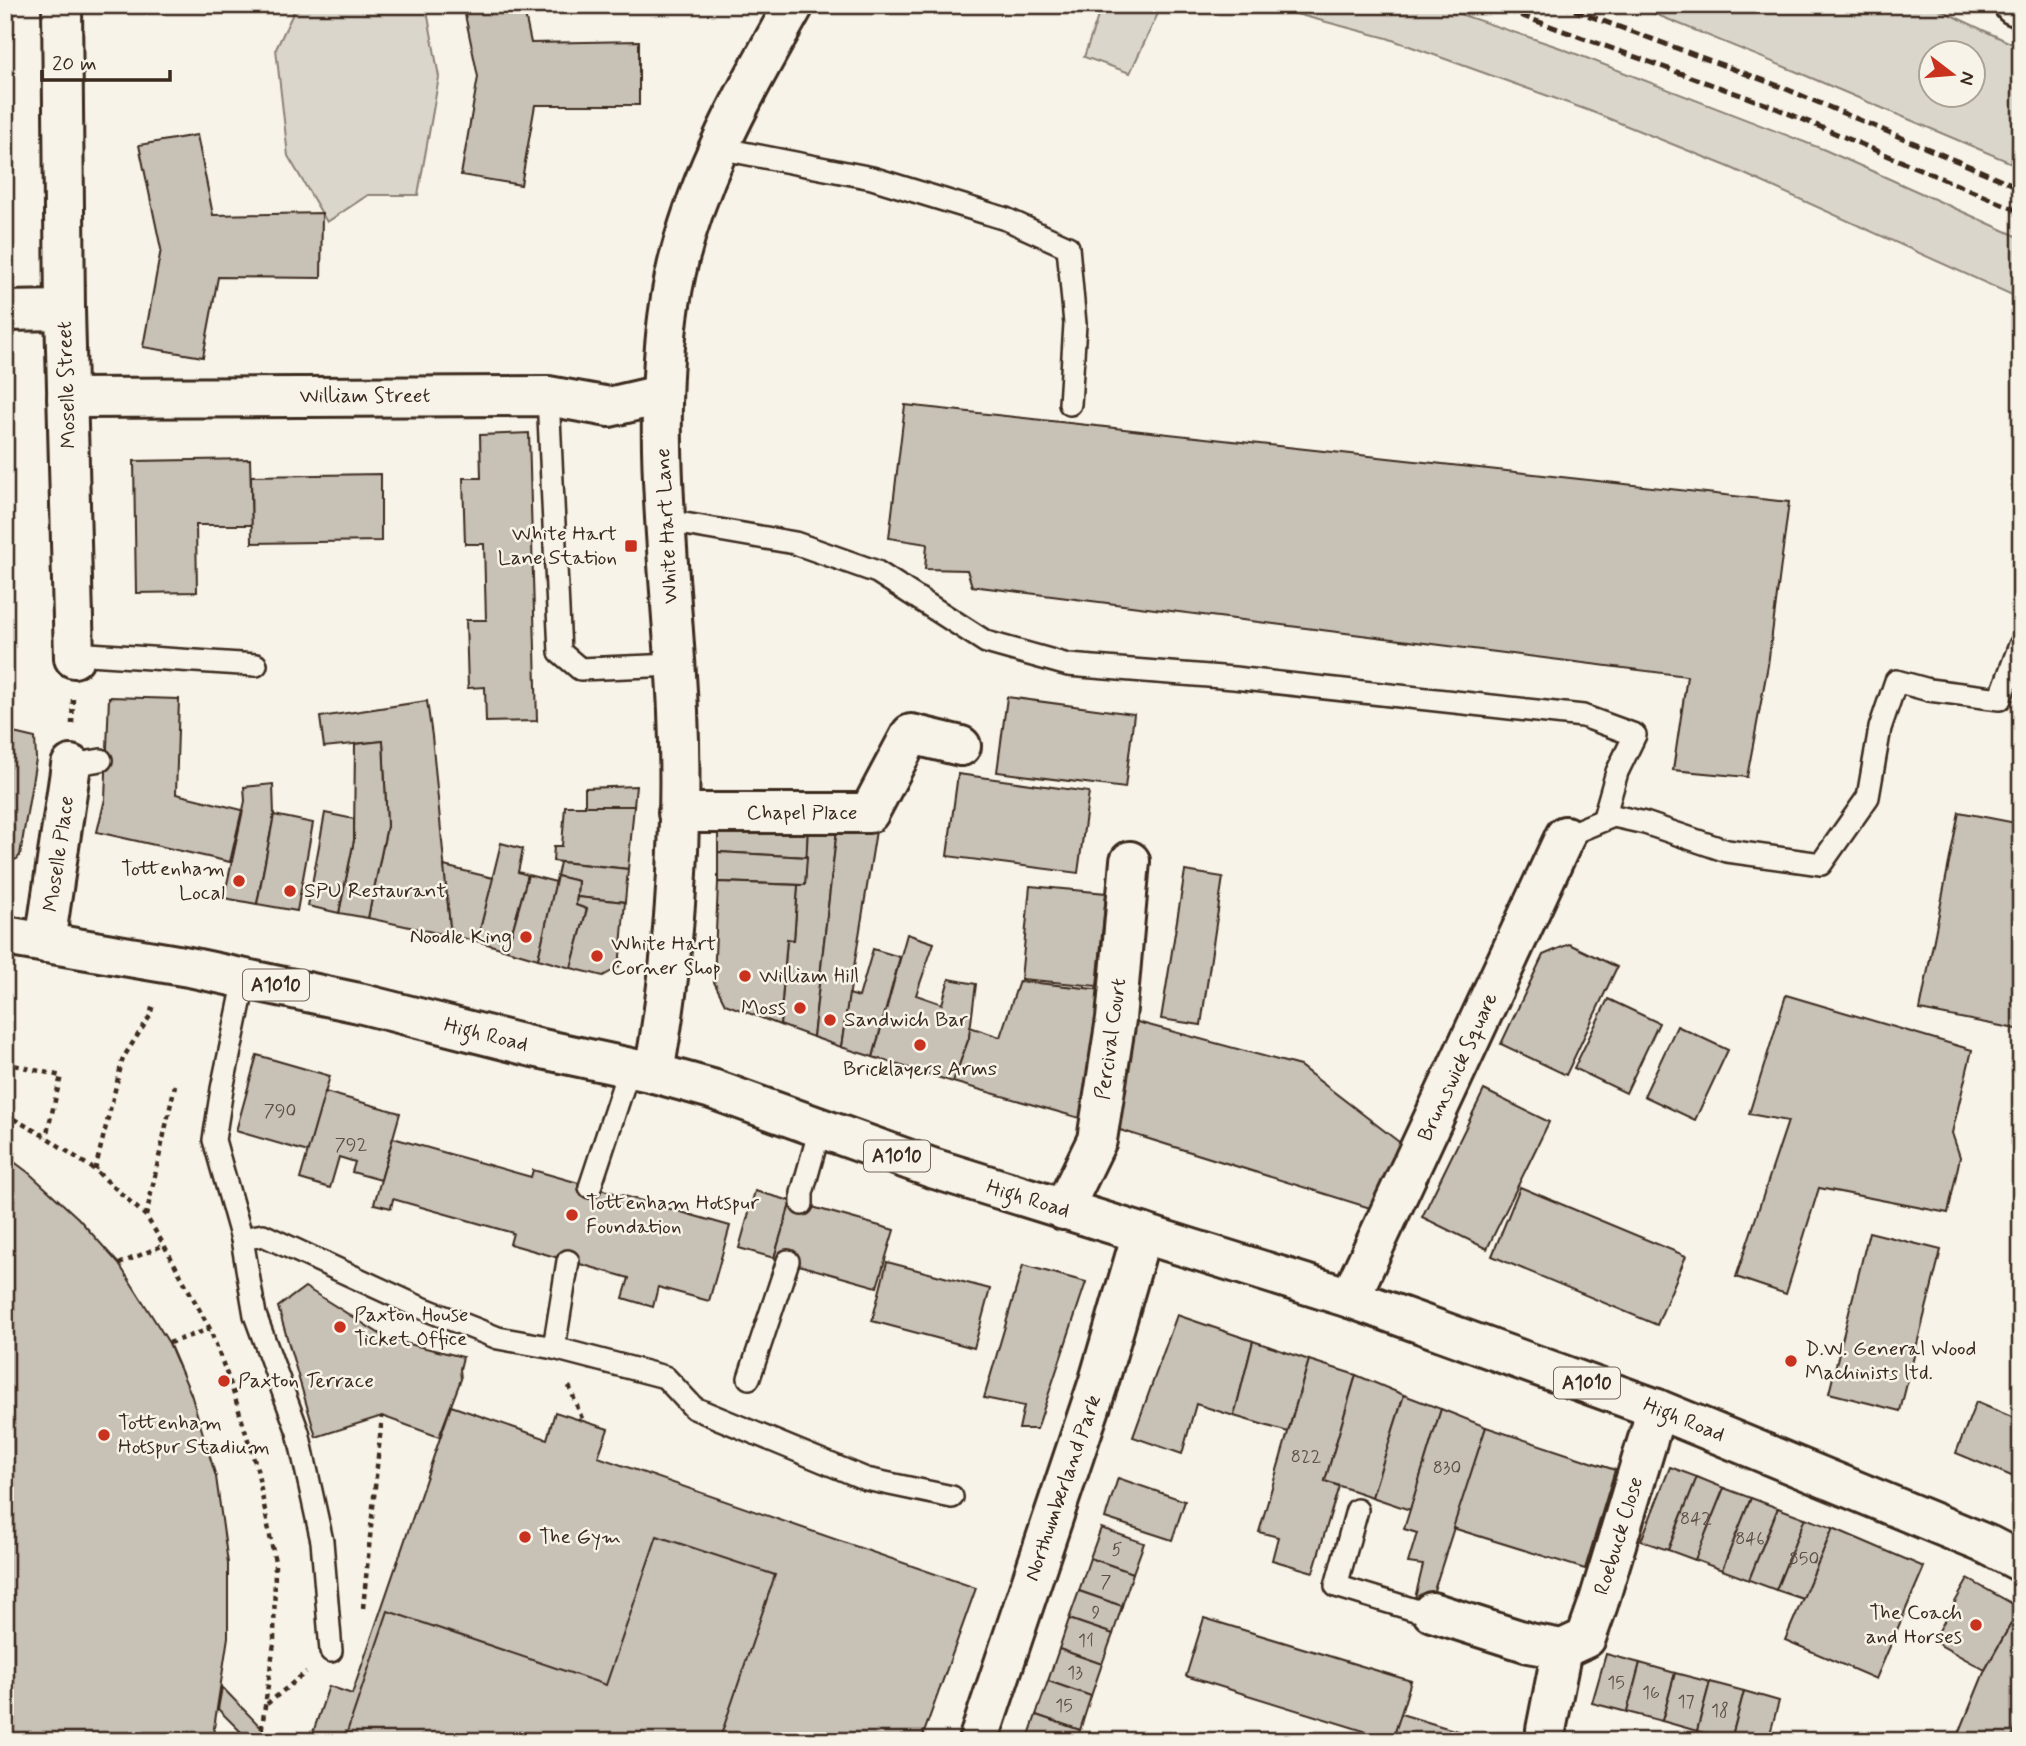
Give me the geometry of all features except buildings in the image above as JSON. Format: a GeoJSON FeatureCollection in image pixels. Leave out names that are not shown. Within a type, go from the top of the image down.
{"type":"FeatureCollection","features":[{"type":"Feature","properties":{"kind":"street","name":"Moselle Street"},"geometry":{"type":"LineString","coordinates":[[62,5],[65,310],[74,656]]}},
{"type":"Feature","properties":{"kind":"street","name":"White Hart Lane"},"geometry":{"type":"LineString","coordinates":[[642,1071],[672,956],[678,813],[678,711],[661,395],[670,303],[691,219],[718,148],[794,5]]}},
{"type":"Feature","properties":{"kind":"street"},"geometry":{"type":"LineString","coordinates":[[2014,5],[2021,8]]}},
{"type":"Feature","properties":{"kind":"street"},"geometry":{"type":"LineString","coordinates":[[5,311],[65,310]]}},
{"type":"Feature","properties":{"kind":"street","name":"William Street"},"geometry":{"type":"LineString","coordinates":[[67,397],[548,396],[609,407],[661,395]]}},
{"type":"Feature","properties":{"kind":"street","name":"Chapel Place"},"geometry":{"type":"LineString","coordinates":[[678,813],[869,813],[911,734],[961,746]]}},
{"type":"Feature","properties":{"kind":"street","name":"Moselle Place"},"geometry":{"type":"LineString","coordinates":[[45,943],[86,763]]}},
{"type":"Feature","properties":{"kind":"street","name":"Brunswick Square"},"geometry":{"type":"LineString","coordinates":[[1350,1297],[1566,836]]}},
{"type":"Feature","properties":{"kind":"street","name":"Percival Court"},"geometry":{"type":"LineString","coordinates":[[1063,1210],[1097,1140],[1116,1019],[1130,861]]}},
{"type":"Feature","properties":{"kind":"street","name":"High Road"},"geometry":{"type":"LineString","coordinates":[[5,936],[161,962],[359,1003],[712,1089],[820,1129],[1063,1210],[1350,1297],[1657,1409],[1988,1545],[2021,1562]]}},
{"type":"Feature","properties":{"kind":"street","name":"Northumberland Park"},"geometry":{"type":"LineString","coordinates":[[978,1741],[1098,1384],[1142,1233]]}},
{"type":"Feature","properties":{"kind":"street","name":"Roebuck Close"},"geometry":{"type":"LineString","coordinates":[[1562,1649],[1586,1638],[1657,1409]]}},
{"type":"Feature","properties":{"kind":"street"},"geometry":{"type":"LineString","coordinates":[[1432,1612],[1529,1643],[1562,1649],[1546,1730]]}},
{"type":"Feature","properties":{"kind":"lane"},"geometry":{"type":"LineString","coordinates":[[718,148],[872,178],[1006,219],[1068,247],[1075,324],[1070,404]]}},
{"type":"Feature","properties":{"kind":"lane"},"geometry":{"type":"LineString","coordinates":[[548,396],[560,652],[580,669],[674,665]]}},
{"type":"Feature","properties":{"kind":"lane"},"geometry":{"type":"LineString","coordinates":[[667,521],[795,543],[877,572],[986,642],[1068,665],[1234,678],[1583,716],[1635,735],[1617,772],[1605,814],[1644,823],[1727,850],[1821,864],[1868,797],[1880,728],[1896,681],[1928,690],[2000,699],[2020,645]]}},
{"type":"Feature","properties":{"kind":"lane"},"geometry":{"type":"LineString","coordinates":[[74,656],[257,665]]}},
{"type":"Feature","properties":{"kind":"lane"},"geometry":{"type":"LineString","coordinates":[[1566,836],[1614,816]]}},
{"type":"Feature","properties":{"kind":"lane"},"geometry":{"type":"LineString","coordinates":[[245,979],[214,1140],[242,1239],[255,1315],[298,1432],[322,1541],[331,1651]]}},
{"type":"Feature","properties":{"kind":"lane"},"geometry":{"type":"LineString","coordinates":[[590,1187],[642,1071]]}},
{"type":"Feature","properties":{"kind":"lane"},"geometry":{"type":"LineString","coordinates":[[802,1203],[802,1193],[820,1129]]}},
{"type":"Feature","properties":{"kind":"lane"},"geometry":{"type":"LineString","coordinates":[[242,1239],[263,1235],[417,1306],[498,1338],[554,1348],[665,1377],[694,1408],[866,1479],[952,1497]]}},
{"type":"Feature","properties":{"kind":"lane"},"geometry":{"type":"LineString","coordinates":[[554,1348],[568,1261]]}},
{"type":"Feature","properties":{"kind":"lane"},"geometry":{"type":"LineString","coordinates":[[749,1378],[788,1261]]}},
{"type":"Feature","properties":{"kind":"lane"},"geometry":{"type":"LineString","coordinates":[[1357,1510],[1336,1586],[1415,1610],[1432,1612]]}},
{"type":"Feature","properties":{"kind":"path"},"geometry":{"type":"LineString","coordinates":[[74,656],[86,763]]}},
{"type":"Feature","properties":{"kind":"path"},"geometry":{"type":"LineString","coordinates":[[95,1170],[123,1058],[150,1016],[153,1004]]}},
{"type":"Feature","properties":{"kind":"path"},"geometry":{"type":"LineString","coordinates":[[5,1063],[61,1076],[46,1138]]}},
{"type":"Feature","properties":{"kind":"path"},"geometry":{"type":"LineString","coordinates":[[146,1216],[175,1085]]}},
{"type":"Feature","properties":{"kind":"path"},"geometry":{"type":"LineString","coordinates":[[5,1114],[95,1170],[146,1216],[210,1329],[257,1469],[275,1562],[274,1643],[260,1741]]}},
{"type":"Feature","properties":{"kind":"path"},"geometry":{"type":"LineString","coordinates":[[119,1264],[164,1245]]}},
{"type":"Feature","properties":{"kind":"path"},"geometry":{"type":"LineString","coordinates":[[169,1343],[210,1329]]}},
{"type":"Feature","properties":{"kind":"shaded area"},"geometry":{"type":"Polygon","coordinates":[[[297,5],[426,5],[439,77],[418,195],[368,195],[327,222],[288,156],[276,49],[297,5]]]}},
{"type":"Feature","properties":{"kind":"shaded area"},"geometry":{"type":"Polygon","coordinates":[[[1102,5],[1162,5],[1130,73],[1084,57],[1102,5]]]}},
{"type":"Feature","properties":{"kind":"shaded area"},"geometry":{"type":"Polygon","coordinates":[[[1262,5],[1436,6],[1558,47],[1825,150],[2021,238],[2021,299],[1729,167],[1590,111],[1387,38],[1262,5]]]}},
{"type":"Feature","properties":{"kind":"shaded area"},"geometry":{"type":"Polygon","coordinates":[[[1633,5],[1930,5],[2021,48],[2021,167],[1633,5]]]}},
{"type":"Feature","properties":{"kind":"railway"},"geometry":{"type":"LineString","coordinates":[[1492,5],[1771,106],[2021,212]]}},
{"type":"Feature","properties":{"kind":"railway"},"geometry":{"type":"LineString","coordinates":[[1560,5],[1779,86],[2021,188]]}},
{"type":"Feature","properties":{"kind":"place","name":"White Hart Lane Station"},"geometry":{"type":"Point","coordinates":[631,546]}},
{"type":"Feature","properties":{"kind":"place","name":"Tottenham Local"},"geometry":{"type":"Point","coordinates":[239,881]}},
{"type":"Feature","properties":{"kind":"place","name":"SPU Restaurant"},"geometry":{"type":"Point","coordinates":[290,891]}},
{"type":"Feature","properties":{"kind":"place","name":"Noodle King"},"geometry":{"type":"Point","coordinates":[526,937]}},
{"type":"Feature","properties":{"kind":"place","name":"White Hart Corner Shop"},"geometry":{"type":"Point","coordinates":[597,956]}},
{"type":"Feature","properties":{"kind":"place","name":"William Hill"},"geometry":{"type":"Point","coordinates":[745,976]}},
{"type":"Feature","properties":{"kind":"place","name":"Moss"},"geometry":{"type":"Point","coordinates":[800,1008]}},
{"type":"Feature","properties":{"kind":"place","name":"Sandwich Bar"},"geometry":{"type":"Point","coordinates":[830,1020]}},
{"type":"Feature","properties":{"kind":"place","name":"Bricklayers Arms"},"geometry":{"type":"Point","coordinates":[920,1045]}},
{"type":"Feature","properties":{"kind":"place","name":"Tottenham Hotspur Foundation"},"geometry":{"type":"Point","coordinates":[572,1215]}},
{"type":"Feature","properties":{"kind":"place","name":"Paxton House Ticket Office"},"geometry":{"type":"Point","coordinates":[340,1327]}},
{"type":"Feature","properties":{"kind":"place","name":"D.W. General Wood Machinists ltd."},"geometry":{"type":"Point","coordinates":[1791,1361]}},
{"type":"Feature","properties":{"kind":"place","name":"Paxton Terrace"},"geometry":{"type":"Point","coordinates":[224,1381]}},
{"type":"Feature","properties":{"kind":"place","name":"Tottenham Hotspur Stadium"},"geometry":{"type":"Point","coordinates":[104,1435]}},
{"type":"Feature","properties":{"kind":"place","name":"The Gym"},"geometry":{"type":"Point","coordinates":[525,1537]}},
{"type":"Feature","properties":{"kind":"place","name":"The Coach and Horses"},"geometry":{"type":"Point","coordinates":[1976,1625]}}]}
